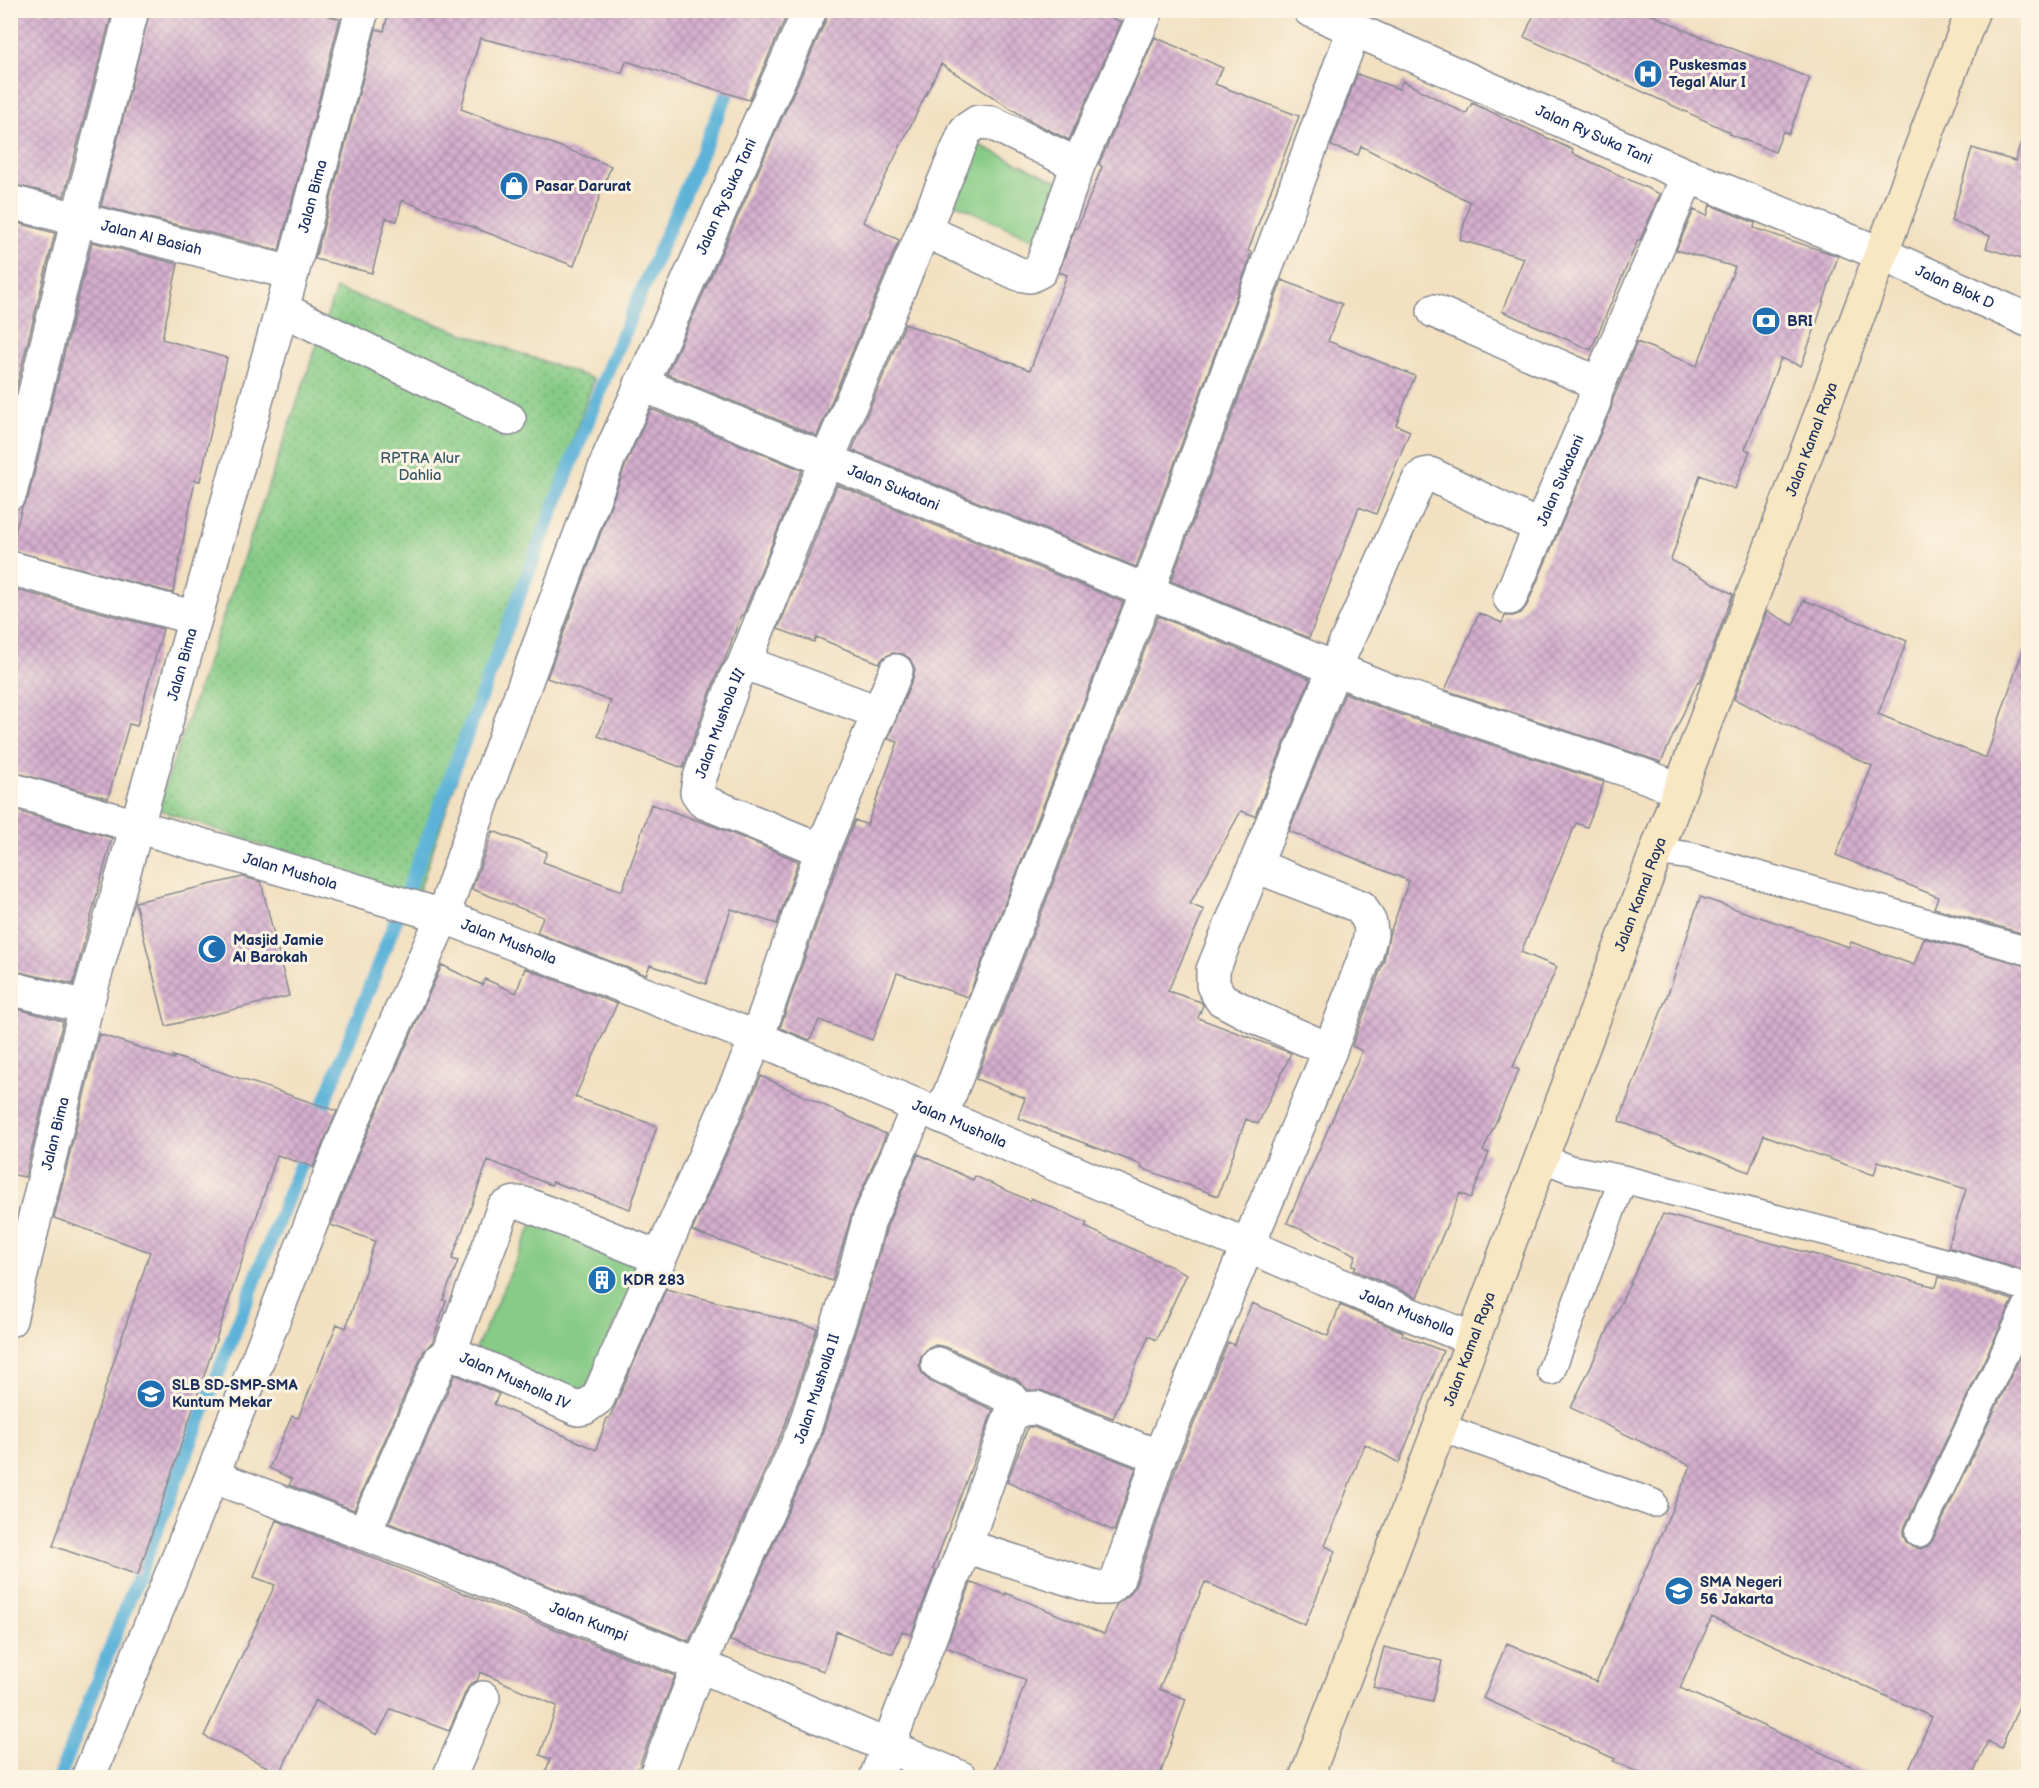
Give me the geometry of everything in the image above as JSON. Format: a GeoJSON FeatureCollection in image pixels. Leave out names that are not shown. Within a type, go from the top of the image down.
{"type":"FeatureCollection","features":[{"type":"Feature","properties":{"kind":"main road","name":"Jalan Kamal Raya"},"geometry":{"type":"LineString","coordinates":[[1306,1778],[1973,10]]}},
{"type":"Feature","properties":{"kind":"street"},"geometry":{"type":"LineString","coordinates":[[10,493],[18,431],[78,219],[132,10]]}},
{"type":"Feature","properties":{"kind":"street","name":"Jalan Bima"},"geometry":{"type":"LineString","coordinates":[[10,1320],[86,1007],[292,273],[362,10]]}},
{"type":"Feature","properties":{"kind":"street","name":"Jalan Ry Suka Tani"},"geometry":{"type":"LineString","coordinates":[[430,913],[493,770],[600,479],[810,10]]}},
{"type":"Feature","properties":{"kind":"street"},"geometry":{"type":"LineString","coordinates":[[924,230],[1019,274],[1030,276],[1040,271],[1078,165],[1147,10]]}},
{"type":"Feature","properties":{"kind":"street","name":"Jalan Ry Suka Tani"},"geometry":{"type":"LineString","coordinates":[[1310,10],[1689,176],[1882,254]]}},
{"type":"Feature","properties":{"kind":"street"},"geometry":{"type":"LineString","coordinates":[[1147,592],[1354,29]]}},
{"type":"Feature","properties":{"kind":"street"},"geometry":{"type":"LineString","coordinates":[[742,669],[966,130],[978,122],[992,123],[1078,165]]}},
{"type":"Feature","properties":{"kind":"street","name":"Jalan Sukatani"},"geometry":{"type":"LineString","coordinates":[[1335,667],[1414,491],[1424,475],[1430,474],[1533,524],[1542,522],[1594,402],[1596,390],[1689,176]]}},
{"type":"Feature","properties":{"kind":"street","name":"Jalan Al Basiah"},"geometry":{"type":"LineString","coordinates":[[10,202],[292,273]]}},
{"type":"Feature","properties":{"kind":"street","name":"Jalan Blok D"},"geometry":{"type":"LineString","coordinates":[[1882,254],[2028,320]]}},
{"type":"Feature","properties":{"kind":"street"},"geometry":{"type":"LineString","coordinates":[[282,309],[509,419]]}},
{"type":"Feature","properties":{"kind":"street"},"geometry":{"type":"LineString","coordinates":[[1434,311],[1586,378],[1596,390]]}},
{"type":"Feature","properties":{"kind":"street","name":"Jalan Sukatani"},"geometry":{"type":"LineString","coordinates":[[641,384],[1390,691],[1642,774],[1679,789]]}},
{"type":"Feature","properties":{"kind":"street"},"geometry":{"type":"LineString","coordinates":[[1509,598],[1542,522]]}},
{"type":"Feature","properties":{"kind":"street"},"geometry":{"type":"LineString","coordinates":[[10,568],[195,618]]}},
{"type":"Feature","properties":{"kind":"street","name":"Jalan Musholla II"},"geometry":{"type":"LineString","coordinates":[[655,1778],[699,1665],[803,1432],[855,1272],[869,1220],[930,1111],[1147,592]]}},
{"type":"Feature","properties":{"kind":"street","name":"Jalan Mushola III"},"geometry":{"type":"LineString","coordinates":[[822,850],[704,802],[697,792],[699,780],[736,677],[742,669],[751,665],[880,713]]}},
{"type":"Feature","properties":{"kind":"street"},"geometry":{"type":"LineString","coordinates":[[1330,1050],[1221,999],[1213,986],[1213,970],[1335,667]]}},
{"type":"Feature","properties":{"kind":"street"},"geometry":{"type":"LineString","coordinates":[[757,1038],[822,850],[896,671]]}},
{"type":"Feature","properties":{"kind":"street","name":"Jalan Mushola"},"geometry":{"type":"LineString","coordinates":[[10,789],[430,913]]}},
{"type":"Feature","properties":{"kind":"street"},"geometry":{"type":"LineString","coordinates":[[965,1546],[1098,1588],[1109,1588],[1117,1581],[1159,1457],[1330,1050],[1366,954],[1371,934],[1369,918],[1361,907],[1256,866]]}},
{"type":"Feature","properties":{"kind":"street"},"geometry":{"type":"LineString","coordinates":[[88,1778],[212,1476],[430,913]]}},
{"type":"Feature","properties":{"kind":"street","name":"Jalan Musholla"},"geometry":{"type":"LineString","coordinates":[[430,913],[757,1038],[1404,1312],[1473,1339]]}},
{"type":"Feature","properties":{"kind":"street"},"geometry":{"type":"LineString","coordinates":[[10,988],[86,1007]]}},
{"type":"Feature","properties":{"kind":"street","name":"Jalan Musholla IV"},"geometry":{"type":"LineString","coordinates":[[364,1533],[441,1359],[449,1353],[578,1409],[584,1408],[598,1398],[757,1038]]}},
{"type":"Feature","properties":{"kind":"street"},"geometry":{"type":"LineString","coordinates":[[449,1353],[503,1209],[512,1203],[519,1202],[528,1205],[660,1258]]}},
{"type":"Feature","properties":{"kind":"street"},"geometry":{"type":"LineString","coordinates":[[938,1364],[1008,1396],[1021,1409]]}},
{"type":"Feature","properties":{"kind":"street"},"geometry":{"type":"LineString","coordinates":[[876,1778],[965,1546],[1010,1417],[1021,1409],[1036,1408],[1159,1457]]}},
{"type":"Feature","properties":{"kind":"street","name":"Jalan Kumpi"},"geometry":{"type":"LineString","coordinates":[[212,1476],[364,1533],[699,1665],[961,1778]]}},
{"type":"Feature","properties":{"kind":"street"},"geometry":{"type":"LineString","coordinates":[[449,1778],[483,1698]]}},
{"type":"Feature","properties":{"kind":"lane"},"geometry":{"type":"LineString","coordinates":[[1656,851],[1690,856],[2028,951]]}},
{"type":"Feature","properties":{"kind":"lane"},"geometry":{"type":"LineString","coordinates":[[1541,1158],[1570,1168],[1623,1179],[1956,1264],[2028,1288]]}},
{"type":"Feature","properties":{"kind":"lane"},"geometry":{"type":"LineString","coordinates":[[1551,1371],[1623,1179]]}},
{"type":"Feature","properties":{"kind":"lane"},"geometry":{"type":"LineString","coordinates":[[1919,1533],[2028,1304]]}},
{"type":"Feature","properties":{"kind":"lane"},"geometry":{"type":"LineString","coordinates":[[1440,1427],[1653,1503]]}},
{"type":"Feature","properties":{"kind":"green space"},"geometry":{"type":"Polygon","coordinates":[[[975,143],[1063,184],[1037,241],[949,201],[975,143]]]}},
{"type":"Feature","properties":{"kind":"green space","name":"RPTRA Alur Dahlia"},"geometry":{"type":"Polygon","coordinates":[[[336,289],[594,379],[416,899],[157,809],[336,289]]]}},
{"type":"Feature","properties":{"kind":"green space"},"geometry":{"type":"Polygon","coordinates":[[[543,1201],[649,1249],[581,1399],[475,1351],[543,1201]]]}},
{"type":"Feature","properties":{"kind":"building"},"geometry":{"type":"Polygon","coordinates":[[[10,10],[112,12],[64,196],[10,184],[10,10]]]}},
{"type":"Feature","properties":{"kind":"building"},"geometry":{"type":"Polygon","coordinates":[[[150,10],[307,10],[340,19],[279,250],[101,206],[150,10]]]}},
{"type":"Feature","properties":{"kind":"building"},"geometry":{"type":"Polygon","coordinates":[[[389,10],[789,10],[749,100],[626,61],[622,73],[480,38],[461,109],[611,166],[574,266],[402,200],[397,221],[386,218],[372,273],[315,259],[376,29],[384,31],[389,10]]]}},
{"type":"Feature","properties":{"kind":"building"},"geometry":{"type":"Polygon","coordinates":[[[828,10],[1095,10],[1121,22],[1069,140],[1029,120],[941,64],[863,222],[899,240],[817,436],[667,374],[827,18],[828,10]]]}},
{"type":"Feature","properties":{"kind":"building"},"geometry":{"type":"Polygon","coordinates":[[[1536,10],[1643,10],[1691,33],[1810,78],[1789,134],[1783,131],[1775,152],[1729,134],[1730,132],[1524,37],[1536,10]]]}},
{"type":"Feature","properties":{"kind":"building"},"geometry":{"type":"Polygon","coordinates":[[[1155,37],[1223,68],[1215,84],[1299,116],[1248,251],[1251,252],[1247,267],[1136,567],[852,450],[905,324],[1030,370],[1067,275],[1059,272],[1075,228],[1077,228],[1102,167],[1099,164],[1155,37]]]}},
{"type":"Feature","properties":{"kind":"building"},"geometry":{"type":"Polygon","coordinates":[[[1357,74],[1399,89],[1403,81],[1466,114],[1472,103],[1660,194],[1591,350],[1502,311],[1524,258],[1460,240],[1470,202],[1361,146],[1358,155],[1331,146],[1357,74]]]}},
{"type":"Feature","properties":{"kind":"building"},"geometry":{"type":"Polygon","coordinates":[[[2021,142],[2028,143],[2028,261],[1986,248],[1990,236],[1951,221],[1972,148],[2015,161],[2021,142]]]}},
{"type":"Feature","properties":{"kind":"building"},"geometry":{"type":"Polygon","coordinates":[[[1710,205],[1755,223],[1754,228],[1838,256],[1801,366],[1781,358],[1745,449],[1750,451],[1735,489],[1700,475],[1671,560],[1733,594],[1700,682],[1698,681],[1661,762],[1445,690],[1479,613],[1502,623],[1505,616],[1521,613],[1527,605],[1611,409],[1637,342],[1697,366],[1735,267],[1676,250],[1694,210],[1707,216],[1710,205]]]}},
{"type":"Feature","properties":{"kind":"building"},"geometry":{"type":"Polygon","coordinates":[[[10,221],[55,233],[10,413],[10,221]]]}},
{"type":"Feature","properties":{"kind":"building"},"geometry":{"type":"Polygon","coordinates":[[[92,242],[178,264],[162,339],[227,358],[200,481],[195,480],[173,593],[10,550],[22,507],[28,498],[92,242]]]}},
{"type":"Feature","properties":{"kind":"building"},"geometry":{"type":"Polygon","coordinates":[[[1282,280],[1342,304],[1328,341],[1415,376],[1396,425],[1410,431],[1376,514],[1359,507],[1309,638],[1171,581],[1282,280]]]}},
{"type":"Feature","properties":{"kind":"building"},"geometry":{"type":"Polygon","coordinates":[[[651,409],[802,470],[743,615],[741,615],[724,662],[718,671],[683,768],[598,736],[611,701],[547,678],[626,464],[651,409]]]}},
{"type":"Feature","properties":{"kind":"building"},"geometry":{"type":"Polygon","coordinates":[[[837,485],[1123,602],[968,997],[897,973],[872,1040],[819,1020],[810,1040],[780,1028],[855,820],[867,825],[898,742],[888,739],[915,669],[910,659],[903,654],[893,653],[884,657],[879,663],[816,637],[814,642],[778,629],[837,485]]]}},
{"type":"Feature","properties":{"kind":"building"},"geometry":{"type":"Polygon","coordinates":[[[10,588],[163,629],[137,726],[129,724],[108,798],[10,771],[10,588]]]}},
{"type":"Feature","properties":{"kind":"building"},"geometry":{"type":"Polygon","coordinates":[[[1804,600],[1907,641],[1878,714],[1986,758],[2022,652],[2028,653],[2028,935],[1934,908],[1938,897],[1836,855],[1872,766],[1734,699],[1767,611],[1793,625],[1804,600]]]}},
{"type":"Feature","properties":{"kind":"building"},"geometry":{"type":"Polygon","coordinates":[[[1158,616],[1310,679],[1255,816],[1241,811],[1190,904],[1204,910],[1168,991],[1201,1002],[1203,1005],[1198,1018],[1291,1053],[1258,1124],[1246,1119],[1218,1196],[1141,1168],[1142,1165],[1018,1118],[1025,1098],[976,1079],[1158,616]]]}},
{"type":"Feature","properties":{"kind":"building"},"geometry":{"type":"Polygon","coordinates":[[[1345,693],[1384,709],[1604,782],[1587,827],[1576,823],[1521,952],[1557,967],[1513,1067],[1519,1070],[1483,1151],[1489,1153],[1471,1198],[1460,1193],[1417,1297],[1354,1270],[1356,1266],[1352,1265],[1356,1255],[1287,1223],[1362,1051],[1352,1046],[1384,960],[1389,935],[1409,881],[1289,831],[1345,693]]]}},
{"type":"Feature","properties":{"kind":"building"},"geometry":{"type":"Polygon","coordinates":[[[651,804],[716,827],[798,861],[777,924],[731,909],[706,984],[650,965],[646,975],[537,933],[543,917],[472,889],[493,831],[547,852],[543,862],[622,891],[651,804]]]}},
{"type":"Feature","properties":{"kind":"building"},"geometry":{"type":"Polygon","coordinates":[[[10,809],[112,838],[73,984],[10,970],[10,809]]]}},
{"type":"Feature","properties":{"kind":"building","name":"Masjid Jamie Al Barokah"},"geometry":{"type":"Polygon","coordinates":[[[243,877],[261,882],[289,996],[166,1026],[135,902],[243,877]]]}},
{"type":"Feature","properties":{"kind":"building"},"geometry":{"type":"Polygon","coordinates":[[[1700,897],[1849,947],[1851,942],[1914,965],[1924,938],[2028,966],[2028,1272],[1948,1247],[1966,1189],[1878,1161],[1874,1175],[1764,1135],[1749,1172],[1619,1121],[1672,983],[1700,897]]]}},
{"type":"Feature","properties":{"kind":"building"},"geometry":{"type":"Polygon","coordinates":[[[442,965],[482,985],[485,979],[516,993],[525,968],[617,1004],[575,1097],[657,1126],[630,1209],[553,1182],[551,1185],[488,1160],[452,1259],[458,1261],[443,1300],[446,1301],[433,1341],[424,1351],[354,1510],[289,1485],[292,1479],[269,1468],[292,1416],[298,1418],[337,1324],[346,1328],[375,1241],[331,1225],[359,1152],[442,965]]]}},
{"type":"Feature","properties":{"kind":"building"},"geometry":{"type":"Polygon","coordinates":[[[10,1007],[63,1021],[25,1177],[10,1174],[10,1007]]]}},
{"type":"Feature","properties":{"kind":"building","name":"SLB SD-SMP-SMA Kuntum Mekar"},"geometry":{"type":"Polygon","coordinates":[[[99,1034],[174,1059],[173,1056],[337,1111],[313,1167],[277,1155],[138,1575],[53,1546],[150,1252],[54,1218],[99,1034]]]}},
{"type":"Feature","properties":{"kind":"building"},"geometry":{"type":"Polygon","coordinates":[[[761,1076],[886,1134],[852,1213],[832,1281],[692,1231],[761,1076]]]}},
{"type":"Feature","properties":{"kind":"building"},"geometry":{"type":"Polygon","coordinates":[[[918,1154],[973,1180],[975,1176],[1030,1201],[1031,1198],[1087,1223],[1085,1227],[1187,1274],[1156,1340],[1149,1336],[1113,1418],[1043,1391],[1028,1390],[1016,1379],[946,1347],[936,1345],[927,1349],[921,1356],[919,1365],[923,1375],[930,1381],[993,1410],[933,1569],[936,1570],[911,1635],[902,1631],[893,1654],[836,1631],[824,1671],[730,1641],[820,1440],[873,1278],[887,1226],[918,1154]]]}},
{"type":"Feature","properties":{"kind":"building"},"geometry":{"type":"Polygon","coordinates":[[[1663,1214],[1936,1287],[1939,1277],[2013,1300],[1903,1534],[1906,1542],[1921,1549],[1933,1540],[2028,1340],[2028,1685],[2001,1748],[1988,1741],[1971,1778],[1905,1778],[1932,1717],[1712,1617],[1680,1688],[1877,1778],[1650,1778],[1570,1737],[1483,1698],[1507,1643],[1596,1682],[1691,1466],[1571,1408],[1663,1214]]]}},
{"type":"Feature","properties":{"kind":"building"},"geometry":{"type":"Polygon","coordinates":[[[666,1289],[817,1328],[785,1425],[689,1641],[389,1523],[455,1374],[499,1394],[494,1404],[596,1450],[607,1418],[615,1406],[666,1289]]]}},
{"type":"Feature","properties":{"kind":"building"},"geometry":{"type":"Polygon","coordinates":[[[1252,1303],[1328,1336],[1340,1305],[1403,1332],[1402,1335],[1443,1351],[1399,1463],[1365,1444],[1325,1546],[1335,1551],[1305,1625],[1205,1582],[1159,1689],[1186,1699],[1159,1778],[992,1778],[1026,1680],[946,1647],[971,1583],[1006,1595],[1006,1593],[1104,1634],[1117,1604],[1135,1587],[1177,1464],[1228,1342],[1234,1345],[1252,1303]]]}},
{"type":"Feature","properties":{"kind":"building"},"geometry":{"type":"Polygon","coordinates":[[[1028,1427],[1136,1468],[1114,1531],[1007,1482],[1028,1427]]]}},
{"type":"Feature","properties":{"kind":"building"},"geometry":{"type":"Polygon","coordinates":[[[276,1520],[675,1676],[634,1778],[544,1778],[550,1759],[540,1755],[557,1706],[480,1672],[477,1681],[471,1683],[466,1691],[449,1731],[391,1709],[377,1735],[315,1700],[280,1773],[204,1736],[275,1585],[254,1577],[276,1520]]]}},
{"type":"Feature","properties":{"kind":"building"},"geometry":{"type":"Polygon","coordinates":[[[1384,1647],[1442,1661],[1432,1701],[1373,1687],[1384,1647]]]}},
{"type":"Feature","properties":{"kind":"waterway"},"geometry":{"type":"LineString","coordinates":[[317,1122],[613,357],[734,78]]}},
{"type":"Feature","properties":{"kind":"waterway"},"geometry":{"type":"LineString","coordinates":[[59,1778],[307,1148]]}},
{"type":"Feature","properties":{"kind":"place","name":"Puskesmas Tegal Alur I"},"geometry":{"type":"Point","coordinates":[1648,74]}},
{"type":"Feature","properties":{"kind":"place","name":"Pasar Darurat"},"geometry":{"type":"Point","coordinates":[514,186]}},
{"type":"Feature","properties":{"kind":"place","name":"BRI"},"geometry":{"type":"Point","coordinates":[1766,321]}},
{"type":"Feature","properties":{"kind":"place","name":"Masjid Jamie Al Barokah"},"geometry":{"type":"Point","coordinates":[212,949]}},
{"type":"Feature","properties":{"kind":"place","name":"KDR 283"},"geometry":{"type":"Point","coordinates":[602,1280]}},
{"type":"Feature","properties":{"kind":"place","name":"SLB SD-SMP-SMA Kuntum Mekar"},"geometry":{"type":"Point","coordinates":[151,1394]}},
{"type":"Feature","properties":{"kind":"place","name":"SMA Negeri 56 Jakarta"},"geometry":{"type":"Point","coordinates":[1679,1591]}}]}
